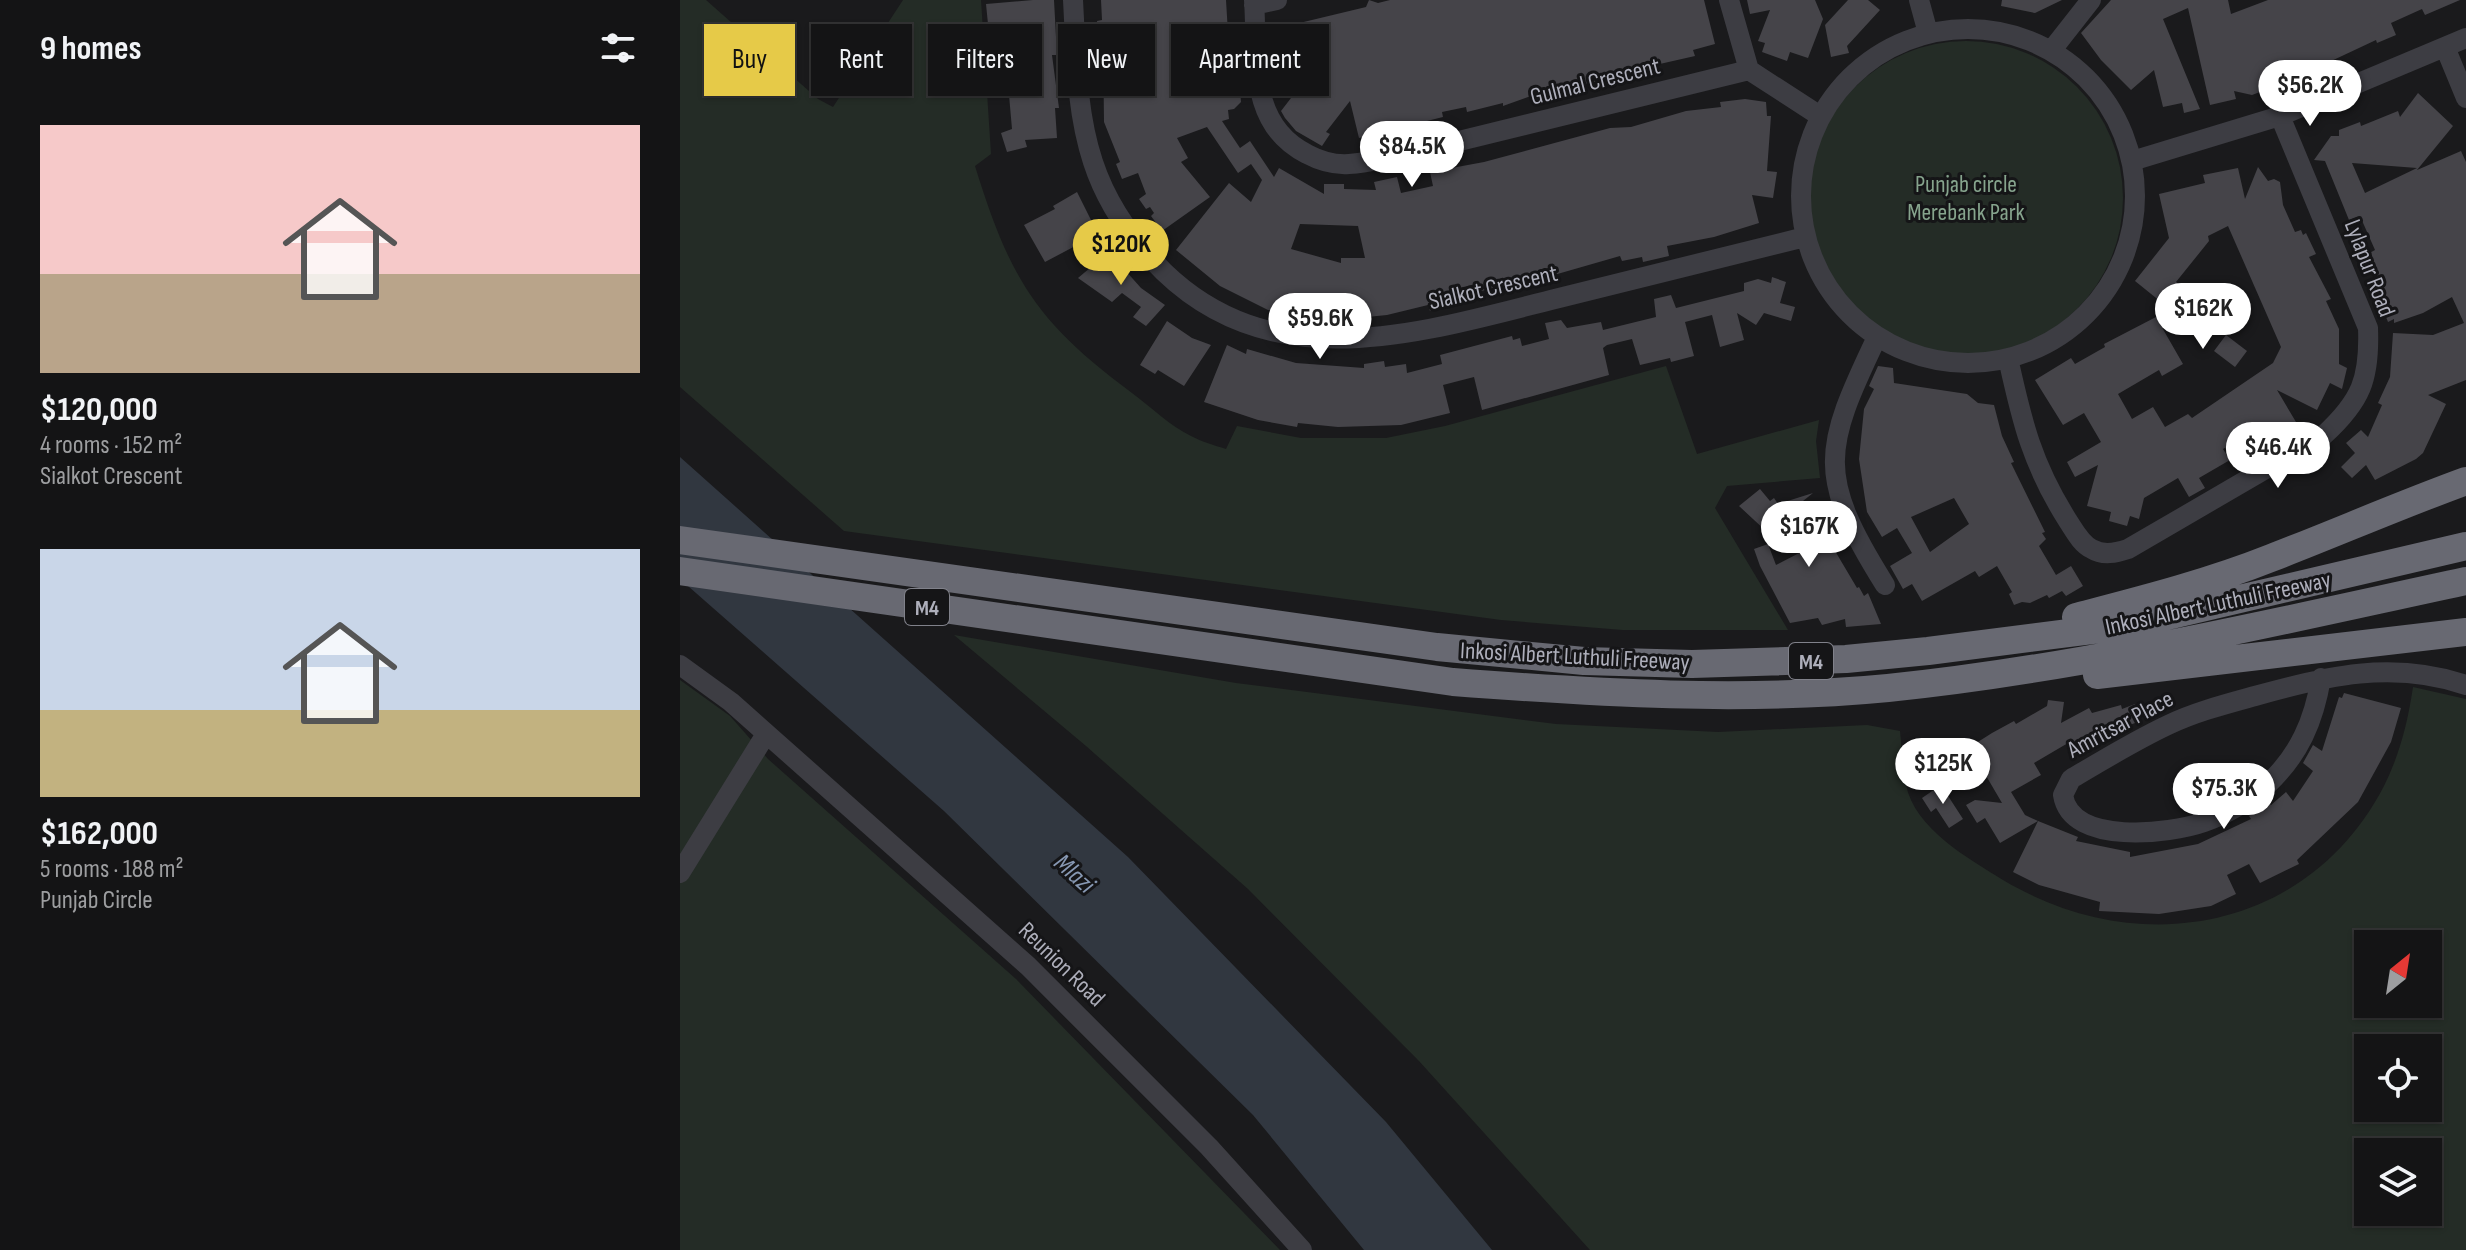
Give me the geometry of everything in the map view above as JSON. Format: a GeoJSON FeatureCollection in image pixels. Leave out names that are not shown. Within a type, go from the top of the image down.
{"type":"FeatureCollection","features":[{"type":"Feature","properties":{"kind":"highway"},"geometry":{"type":"LineString","coordinates":[[1992,645],[2057,622],[2143,599],[2269,559],[2466,481]]}},
{"type":"Feature","properties":{"kind":"highway","name":"Inkosi Albert Luthuli Freeway"},"geometry":{"type":"LineString","coordinates":[[680,540],[1437,647],[1584,661],[1776,662],[1992,645],[2124,626],[2466,546]]}},
{"type":"Feature","properties":{"kind":"highway","name":"Inkosi Albert Luthuli Freeway"},"geometry":{"type":"LineString","coordinates":[[680,571],[1453,682],[1564,690],[1716,695],[1889,688],[2082,662],[2466,581]]}},
{"type":"Feature","properties":{"kind":"highway"},"geometry":{"type":"LineString","coordinates":[[1889,688],[2037,680],[2171,668],[2466,632]]}},
{"type":"Feature","properties":{"kind":"street","name":"Sialkot Crescent"},"geometry":{"type":"LineString","coordinates":[[1073,0],[1084,126],[1092,161],[1110,203],[1127,231],[1169,277],[1220,314],[1248,326],[1318,339],[1373,339],[1463,322],[1805,237]]}},
{"type":"Feature","properties":{"kind":"street"},"geometry":{"type":"LineString","coordinates":[[1254,3],[1277,0]]}},
{"type":"Feature","properties":{"kind":"street"},"geometry":{"type":"LineString","coordinates":[[1729,0],[1749,70],[1820,116]]}},
{"type":"Feature","properties":{"kind":"street"},"geometry":{"type":"LineString","coordinates":[[1919,0],[1928,33]]}},
{"type":"Feature","properties":{"kind":"street"},"geometry":{"type":"LineString","coordinates":[[2051,51],[2091,0]]}},
{"type":"Feature","properties":{"kind":"street","name":"Gulmal Crescent"},"geometry":{"type":"LineString","coordinates":[[1254,3],[1258,88],[1269,122],[1285,141],[1331,163],[1348,165],[1398,156],[1749,70]]}},
{"type":"Feature","properties":{"kind":"street"},"geometry":{"type":"LineString","coordinates":[[1953,29],[1991,31],[2028,40],[2051,51],[2071,65],[2106,101],[2132,161],[2136,204],[2133,226],[2119,270],[2108,289],[2086,315],[2060,337],[2040,348],[2008,358],[1965,364],[1933,360],[1903,351],[1877,337],[1856,321],[1831,293],[1813,261],[1805,237],[1800,186],[1803,161],[1820,116],[1834,94],[1866,62],[1885,50],[1928,33],[1953,29]]}},
{"type":"Feature","properties":{"kind":"street"},"geometry":{"type":"LineString","coordinates":[[2132,161],[2280,116],[2466,38]]}},
{"type":"Feature","properties":{"kind":"street"},"geometry":{"type":"LineString","coordinates":[[2445,47],[2466,98]]}},
{"type":"Feature","properties":{"kind":"street","name":"Lylapur Road"},"geometry":{"type":"LineString","coordinates":[[2008,358],[2024,431],[2048,489],[2080,539],[2092,550],[2101,553],[2128,549],[2324,435],[2350,410],[2362,388],[2368,360],[2368,328],[2280,116]]}},
{"type":"Feature","properties":{"kind":"street"},"geometry":{"type":"LineString","coordinates":[[1877,337],[1840,419],[1833,462],[1842,506],[1885,585]]}},
{"type":"Feature","properties":{"kind":"street","name":"Reunion Road"},"geometry":{"type":"LineString","coordinates":[[680,665],[720,693],[1028,966],[1198,1136],[1302,1250]]}},
{"type":"Feature","properties":{"kind":"street","name":"Amritsar Place"},"geometry":{"type":"LineString","coordinates":[[2321,678],[2310,725],[2287,763],[2262,789],[2220,815],[2174,830],[2118,831],[2084,822],[2066,806],[2063,795],[2071,779],[2150,733],[2188,716],[2321,678],[2353,672],[2424,674],[2466,685]]}},
{"type":"Feature","properties":{"kind":"street"},"geometry":{"type":"LineString","coordinates":[[680,873],[766,734]]}},
{"type":"Feature","properties":{"kind":"green space"},"geometry":{"type":"Polygon","coordinates":[[[680,0],[706,0],[733,24],[704,24],[704,96],[795,96],[795,79],[811,96],[833,107],[840,96],[912,96],[912,24],[887,24],[903,0],[981,0],[983,24],[928,24],[928,96],[987,96],[991,154],[975,166],[1015,269],[1049,320],[1072,343],[1183,432],[1226,449],[1237,426],[1301,438],[1386,438],[1445,426],[1666,366],[1697,454],[1819,420],[1816,441],[1820,478],[1727,486],[1715,508],[1788,630],[1623,630],[1501,620],[844,531],[680,387],[680,0]]]}},
{"type":"Feature","properties":{"kind":"green space","name":"Punjab circle Merebank Park"},"geometry":{"type":"Polygon","coordinates":[[[1966,41],[1997,44],[2026,53],[2053,68],[2077,87],[2096,111],[2111,138],[2120,167],[2123,198],[2120,229],[2111,258],[2096,285],[2077,309],[2053,328],[2026,343],[1997,352],[1966,355],[1935,352],[1906,343],[1879,328],[1855,309],[1836,285],[1821,258],[1812,229],[1809,198],[1812,167],[1821,138],[1836,111],[1855,87],[1879,68],[1906,53],[1935,44],[1966,41]]]}},
{"type":"Feature","properties":{"kind":"green space"},"geometry":{"type":"Polygon","coordinates":[[[954,635],[1236,683],[1556,724],[1718,732],[1867,725],[1900,731],[1905,779],[1911,801],[1931,829],[1959,852],[2003,880],[2055,905],[2109,920],[2163,924],[2216,918],[2266,901],[2312,874],[2351,835],[2384,786],[2403,737],[2413,687],[2466,699],[2466,1250],[1590,1250],[1419,1061],[1248,889],[954,635]]]}},
{"type":"Feature","properties":{"kind":"green space"},"geometry":{"type":"Polygon","coordinates":[[[680,680],[730,716],[768,759],[1016,979],[1280,1250],[680,1250],[680,680]]]}},
{"type":"Feature","properties":{"kind":"water","name":"Mlazi"},"geometry":{"type":"Polygon","coordinates":[[[680,457],[1128,857],[1386,1122],[1492,1250],[1364,1250],[1253,1115],[944,811],[680,579],[680,457]]]}},
{"type":"Feature","properties":{"kind":"building"},"geometry":{"type":"Polygon","coordinates":[[[1054,0],[1057,55],[1052,55],[1059,108],[1055,108],[1057,138],[1025,140],[1027,147],[1007,152],[1001,133],[1012,129],[1009,96],[1042,96],[1042,24],[988,24],[986,4],[1054,0]]]}},
{"type":"Feature","properties":{"kind":"building"},"geometry":{"type":"Polygon","coordinates":[[[1101,0],[1226,0],[1227,24],[1171,24],[1171,96],[1241,96],[1241,102],[1228,110],[1229,119],[1222,121],[1240,148],[1250,141],[1274,177],[1279,168],[1324,194],[1324,184],[1344,184],[1344,189],[1376,190],[1374,182],[1397,177],[1401,193],[1433,186],[1430,172],[1484,162],[1610,128],[1631,127],[1686,111],[1721,107],[1720,102],[1745,99],[1766,102],[1767,116],[1771,116],[1767,171],[1777,172],[1773,198],[1752,195],[1759,223],[1714,237],[1667,246],[1669,256],[1643,262],[1642,257],[1622,261],[1620,256],[1547,277],[1481,291],[1479,283],[1448,291],[1450,302],[1430,311],[1428,305],[1387,315],[1327,321],[1268,310],[1220,286],[1176,250],[1229,183],[1251,202],[1262,180],[1251,164],[1238,173],[1207,127],[1177,138],[1188,158],[1181,162],[1210,197],[1162,231],[1151,216],[1154,213],[1150,207],[1146,209],[1139,199],[1146,194],[1138,173],[1122,179],[1116,164],[1120,162],[1104,122],[1104,96],[1155,96],[1155,24],[1097,24],[1097,21],[1102,20],[1101,0]],[[1300,224],[1291,249],[1341,263],[1341,258],[1365,258],[1358,226],[1300,224]]]}},
{"type":"Feature","properties":{"kind":"building"},"geometry":{"type":"Polygon","coordinates":[[[1369,0],[1378,3],[1390,0],[1704,0],[1715,44],[1693,50],[1695,56],[1598,78],[1598,81],[1503,106],[1503,103],[1467,112],[1466,107],[1442,112],[1443,117],[1359,138],[1350,101],[1326,132],[1330,134],[1322,146],[1296,131],[1285,118],[1281,111],[1291,98],[1276,97],[1329,96],[1329,24],[1295,24],[1366,7],[1369,0]]]}},
{"type":"Feature","properties":{"kind":"building"},"geometry":{"type":"Polygon","coordinates":[[[1747,0],[1815,0],[1823,19],[1808,58],[1790,52],[1787,61],[1762,52],[1765,43],[1758,41],[1770,10],[1750,14],[1747,0]]]}},
{"type":"Feature","properties":{"kind":"building"},"geometry":{"type":"Polygon","coordinates":[[[1848,0],[1868,0],[1880,10],[1847,46],[1849,53],[1831,57],[1825,25],[1848,0]]]}},
{"type":"Feature","properties":{"kind":"building"},"geometry":{"type":"Polygon","coordinates":[[[2002,0],[2062,0],[2035,13],[2001,6],[2002,0]]]}},
{"type":"Feature","properties":{"kind":"building"},"geometry":{"type":"Polygon","coordinates":[[[2111,0],[2228,0],[2231,14],[2268,0],[2460,0],[2425,15],[2422,9],[2391,23],[2396,35],[2377,43],[2376,40],[2327,63],[2292,74],[2259,88],[2260,92],[2252,95],[2234,91],[2236,99],[2210,105],[2188,8],[2163,19],[2200,109],[2184,113],[2182,103],[2163,107],[2154,70],[2131,90],[2101,60],[2081,33],[2111,0]]]}},
{"type":"Feature","properties":{"kind":"building"},"geometry":{"type":"Polygon","coordinates":[[[2418,93],[2453,126],[2417,170],[2461,151],[2466,162],[2466,380],[2428,395],[2446,404],[2423,453],[2375,480],[2366,465],[2352,478],[2341,467],[2355,453],[2346,443],[2361,430],[2368,437],[2382,405],[2378,403],[2390,377],[2393,333],[2433,335],[2464,323],[2452,297],[2423,313],[2394,323],[2394,319],[2388,322],[2381,304],[2386,302],[2374,270],[2364,256],[2375,250],[2360,216],[2349,220],[2325,161],[2314,160],[2331,136],[2339,136],[2339,130],[2360,122],[2361,126],[2398,111],[2400,117],[2418,93]],[[2352,163],[2365,193],[2417,168],[2352,163]]]}},
{"type":"Feature","properties":{"kind":"building"},"geometry":{"type":"Polygon","coordinates":[[[2258,167],[2268,181],[2274,179],[2280,182],[2283,205],[2295,232],[2301,230],[2303,235],[2306,233],[2316,254],[2309,257],[2331,299],[2326,301],[2339,329],[2339,364],[2347,368],[2342,389],[2330,383],[2317,410],[2277,390],[2296,422],[2259,444],[2252,432],[2223,449],[2230,460],[2199,478],[2205,488],[2189,497],[2178,478],[2144,498],[2139,519],[2130,516],[2127,526],[2109,521],[2111,512],[2087,506],[2098,465],[2075,477],[2067,462],[2101,442],[2084,413],[2063,425],[2035,380],[2071,358],[2075,364],[2105,347],[2104,344],[2156,317],[2183,364],[2162,376],[2159,370],[2118,394],[2132,419],[2153,407],[2165,427],[2188,414],[2192,418],[2273,363],[2281,347],[2228,226],[2208,236],[2209,241],[2176,282],[2181,286],[2166,306],[2135,281],[2169,238],[2159,194],[2205,183],[2203,175],[2238,168],[2245,199],[2258,167]]]}},
{"type":"Feature","properties":{"kind":"building"},"geometry":{"type":"Polygon","coordinates":[[[1077,192],[1098,234],[1045,262],[1024,225],[1055,209],[1053,206],[1077,192]]]}},
{"type":"Feature","properties":{"kind":"building"},"geometry":{"type":"Polygon","coordinates":[[[1109,252],[1141,288],[1165,305],[1146,326],[1133,317],[1141,307],[1122,293],[1112,302],[1078,278],[1109,252]]]}},
{"type":"Feature","properties":{"kind":"building"},"geometry":{"type":"Polygon","coordinates":[[[1772,277],[1786,282],[1780,303],[1795,307],[1791,321],[1764,313],[1756,325],[1737,313],[1744,340],[1720,347],[1712,315],[1685,322],[1694,356],[1640,365],[1632,339],[1607,345],[1603,348],[1609,375],[1482,410],[1474,377],[1443,385],[1450,413],[1401,425],[1338,427],[1298,423],[1297,427],[1258,420],[1204,402],[1227,345],[1246,354],[1247,349],[1296,363],[1364,368],[1364,364],[1384,361],[1385,367],[1406,364],[1407,373],[1442,364],[1440,355],[1512,336],[1513,340],[1520,338],[1522,346],[1549,339],[1545,323],[1561,320],[1567,328],[1601,322],[1603,330],[1656,317],[1654,299],[1671,295],[1676,308],[1744,291],[1744,283],[1758,279],[1771,283],[1772,277]]]}},
{"type":"Feature","properties":{"kind":"building"},"geometry":{"type":"Polygon","coordinates":[[[1167,321],[1192,338],[1211,345],[1184,386],[1158,370],[1155,374],[1140,365],[1167,321]]]}},
{"type":"Feature","properties":{"kind":"building"},"geometry":{"type":"Polygon","coordinates":[[[2226,335],[2247,351],[2235,367],[2214,351],[2226,335]]]}},
{"type":"Feature","properties":{"kind":"building"},"geometry":{"type":"Polygon","coordinates":[[[1878,366],[1893,368],[1894,383],[1967,394],[1978,403],[1994,405],[2002,436],[2014,462],[2011,463],[2045,532],[2042,533],[2046,539],[2039,546],[2056,575],[2071,566],[2083,586],[2066,596],[2062,591],[2049,598],[2047,595],[2030,603],[2014,605],[2009,594],[2012,592],[1997,566],[1979,577],[1975,571],[1922,601],[1912,584],[1903,589],[1890,566],[1912,553],[1897,528],[1882,537],[1867,512],[1859,459],[1864,409],[1874,389],[1869,386],[1878,366]],[[1954,498],[1911,517],[1930,552],[1969,524],[1954,498]]]}},
{"type":"Feature","properties":{"kind":"building"},"geometry":{"type":"Polygon","coordinates":[[[1760,489],[1770,501],[1774,498],[1778,504],[1813,493],[1803,501],[1808,516],[1818,513],[1825,534],[1857,588],[1864,596],[1868,593],[1881,624],[1846,627],[1845,619],[1822,625],[1818,618],[1790,623],[1754,549],[1768,544],[1776,565],[1803,551],[1790,512],[1767,532],[1739,506],[1760,489]]]}},
{"type":"Feature","properties":{"kind":"building"},"geometry":{"type":"Polygon","coordinates":[[[2344,693],[2401,708],[2391,742],[2358,802],[2297,860],[2299,864],[2260,883],[2249,864],[2227,875],[2236,894],[2211,906],[2159,914],[2099,911],[2100,902],[2039,885],[2013,872],[2038,821],[2078,837],[2076,841],[2130,852],[2130,857],[2198,844],[2251,819],[2249,816],[2268,802],[2271,805],[2286,792],[2293,801],[2313,771],[2303,763],[2313,745],[2322,751],[2339,697],[2342,698],[2344,693]]]}},
{"type":"Feature","properties":{"kind":"building"},"geometry":{"type":"Polygon","coordinates":[[[2048,700],[2064,702],[2061,723],[2089,708],[2092,713],[2135,704],[2140,721],[2090,741],[2092,745],[2076,755],[2068,743],[2034,763],[2041,775],[2011,792],[2025,815],[2038,821],[2000,843],[1985,818],[1977,823],[1966,805],[1975,800],[2002,803],[1978,762],[1960,773],[1951,759],[1992,733],[2014,721],[2016,724],[2047,706],[2048,700]]]}},
{"type":"Feature","properties":{"kind":"building"},"geometry":{"type":"Polygon","coordinates":[[[1941,785],[1963,819],[1949,828],[1936,808],[1931,812],[1922,798],[1941,785]]]}}]}
